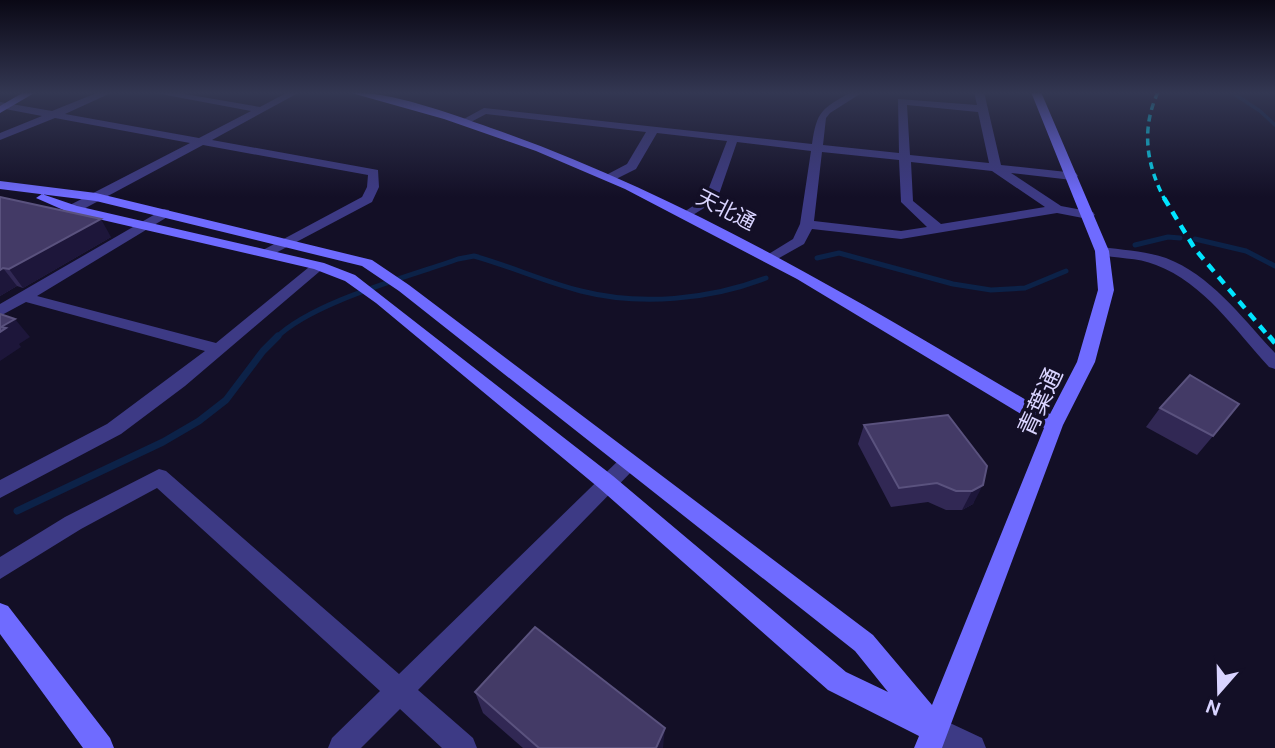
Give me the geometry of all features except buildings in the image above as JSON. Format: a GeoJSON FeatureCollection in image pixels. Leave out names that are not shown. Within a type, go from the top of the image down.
{"type":"FeatureCollection","features":[{"type":"Feature","properties":{"kind":"street"},"geometry":{"type":"LineString","coordinates":[[0,137],[25,127]]}},
{"type":"Feature","properties":{"kind":"street"},"geometry":{"type":"LineString","coordinates":[[118,127],[374,173],[373,187],[367,199],[268,253]]}},
{"type":"Feature","properties":{"kind":"street"},"geometry":{"type":"LineString","coordinates":[[73,209],[229,127]]}},
{"type":"Feature","properties":{"kind":"street","name":"天北通"},"geometry":{"type":"LineString","coordinates":[[481,127],[612,177],[688,214],[772,258],[1054,425]]}},
{"type":"Feature","properties":{"kind":"street"},"geometry":{"type":"LineString","coordinates":[[625,127],[1072,176]]}},
{"type":"Feature","properties":{"kind":"street"},"geometry":{"type":"LineString","coordinates":[[772,258],[799,242],[807,224],[820,127]]}},
{"type":"Feature","properties":{"kind":"street"},"geometry":{"type":"LineString","coordinates":[[903,127],[907,202],[938,229]]}},
{"type":"Feature","properties":{"kind":"street"},"geometry":{"type":"LineString","coordinates":[[987,127],[996,168],[1057,209]]}},
{"type":"Feature","properties":{"kind":"street","name":"青葉通"},"geometry":{"type":"LineString","coordinates":[[932,739],[1054,425],[1086,362],[1106,290],[1102,251],[1051,127]]}},
{"type":"Feature","properties":{"kind":"street"},"geometry":{"type":"LineString","coordinates":[[612,177],[632,166],[653,130]]}},
{"type":"Feature","properties":{"kind":"street"},"geometry":{"type":"LineString","coordinates":[[688,214],[711,200],[733,139]]}},
{"type":"Feature","properties":{"kind":"street"},"geometry":{"type":"LineString","coordinates":[[5,186],[96,197],[349,257],[381,272],[864,643],[932,739]]}},
{"type":"Feature","properties":{"kind":"street"},"geometry":{"type":"LineString","coordinates":[[5,186],[73,209],[319,265],[358,283],[606,482],[837,681],[932,739],[972,748]]}},
{"type":"Feature","properties":{"kind":"street"},"geometry":{"type":"LineString","coordinates":[[807,224],[880,235],[901,235],[1057,209],[1088,215]]}},
{"type":"Feature","properties":{"kind":"street"},"geometry":{"type":"LineString","coordinates":[[0,311],[164,213]]}},
{"type":"Feature","properties":{"kind":"street"},"geometry":{"type":"LineString","coordinates":[[1102,251],[1162,262],[1183,272],[1201,285],[1275,363]]}},
{"type":"Feature","properties":{"kind":"street"},"geometry":{"type":"LineString","coordinates":[[0,490],[114,429],[179,382],[319,265]]}},
{"type":"Feature","properties":{"kind":"street"},"geometry":{"type":"LineString","coordinates":[[24,297],[218,349]]}},
{"type":"Feature","properties":{"kind":"street"},"geometry":{"type":"LineString","coordinates":[[342,748],[629,461]]}},
{"type":"Feature","properties":{"kind":"street"},"geometry":{"type":"LineString","coordinates":[[0,569],[73,523],[159,477],[400,689],[463,748]]}},
{"type":"Feature","properties":{"kind":"street"},"geometry":{"type":"LineString","coordinates":[[0,614],[100,748]]}},
{"type":"Feature","properties":{"kind":"waterway"},"geometry":{"type":"LineString","coordinates":[[1135,245],[1168,237],[1180,238]]}},
{"type":"Feature","properties":{"kind":"waterway"},"geometry":{"type":"LineString","coordinates":[[1195,239],[1246,251],[1275,266]]}},
{"type":"Feature","properties":{"kind":"waterway"},"geometry":{"type":"LineString","coordinates":[[817,258],[839,253],[953,284],[991,290],[1025,288],[1066,271]]}},
{"type":"Feature","properties":{"kind":"waterway"},"geometry":{"type":"LineString","coordinates":[[276,338],[292,325],[336,302],[388,282],[474,256],[581,291],[627,298],[698,296],[766,278]]}},
{"type":"Feature","properties":{"kind":"waterway"},"geometry":{"type":"LineString","coordinates":[[17,511],[163,442],[199,421],[226,400],[276,338]]}},
{"type":"Feature","properties":{"kind":"railway"},"geometry":{"type":"LineString","coordinates":[[1148,127],[1150,160],[1164,199]]}},
{"type":"Feature","properties":{"kind":"railway"},"geometry":{"type":"LineString","coordinates":[[1164,199],[1195,249],[1270,338]]}},
{"type":"Feature","properties":{"kind":"railway"},"geometry":{"type":"LineString","coordinates":[[1269,336],[1275,343]]}}]}
